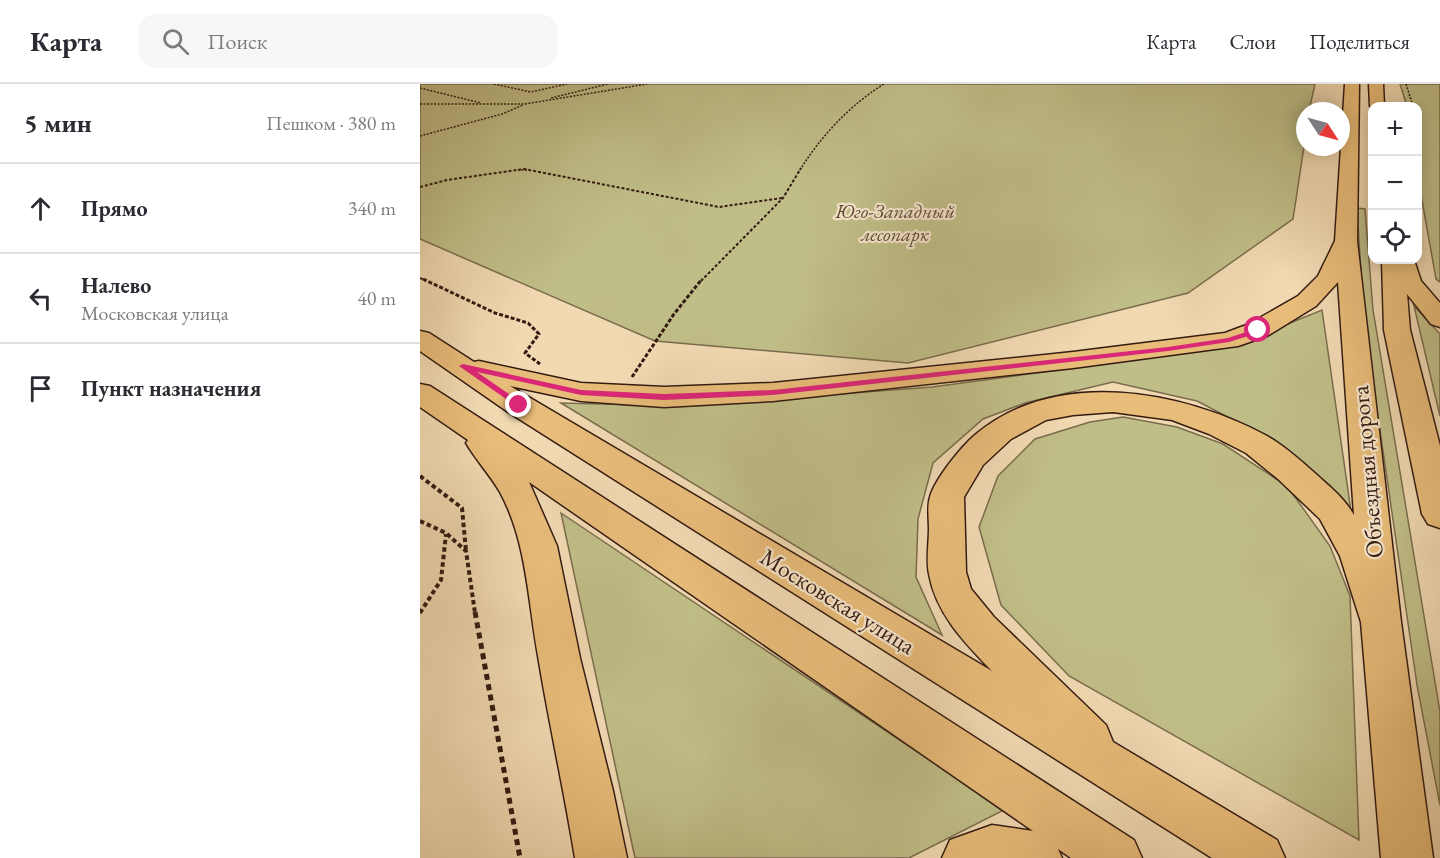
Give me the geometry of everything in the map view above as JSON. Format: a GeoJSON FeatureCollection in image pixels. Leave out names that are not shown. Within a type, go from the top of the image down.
{"type":"FeatureCollection","features":[{"type":"Feature","properties":{"kind":"main road","name":"Объездная дорога"},"geometry":{"type":"LineString","coordinates":[[1352,84],[1347,241],[1381,622],[1404,837]]}},
{"type":"Feature","properties":{"kind":"main road"},"geometry":{"type":"LineString","coordinates":[[1376,84],[1377,102]]}},
{"type":"Feature","properties":{"kind":"main road"},"geometry":{"type":"LineString","coordinates":[[463,366],[581,392],[664,397],[784,391],[1168,349],[1229,340],[1258,330],[1282,318],[1307,302],[1328,279],[1347,241]]}},
{"type":"Feature","properties":{"kind":"main road","name":"Объездная дорога"},"geometry":{"type":"LineString","coordinates":[[1393,264],[1397,330],[1440,514]]}},
{"type":"Feature","properties":{"kind":"main road"},"geometry":{"type":"LineString","coordinates":[[1404,264],[1410,282],[1440,319]]}},
{"type":"Feature","properties":{"kind":"main road","name":"Московская улица"},"geometry":{"type":"LineString","coordinates":[[420,339],[519,405],[1259,858]]}},
{"type":"Feature","properties":{"kind":"main road"},"geometry":{"type":"LineString","coordinates":[[420,393],[1116,858]]}},
{"type":"Feature","properties":{"kind":"main road"},"geometry":{"type":"LineString","coordinates":[[1130,780],[980,630],[954,597],[947,572],[947,497],[971,457],[1000,431],[1038,412],[1073,405],[1113,402],[1177,411],[1220,427],[1257,445],[1290,470],[1332,509],[1358,554],[1381,622]]}},
{"type":"Feature","properties":{"kind":"main road"},"geometry":{"type":"LineString","coordinates":[[471,427],[514,488],[539,546],[559,658],[589,791],[601,858]]}},
{"type":"Feature","properties":{"kind":"main road"},"geometry":{"type":"LineString","coordinates":[[968,858],[992,850],[1036,858]]}},
{"type":"Feature","properties":{"kind":"path"},"geometry":{"type":"LineString","coordinates":[[494,84],[531,92],[567,84]]}},
{"type":"Feature","properties":{"kind":"path"},"geometry":{"type":"LineString","coordinates":[[420,136],[502,114],[525,104],[608,84]]}},
{"type":"Feature","properties":{"kind":"path"},"geometry":{"type":"LineString","coordinates":[[420,104],[525,104],[647,84]]}},
{"type":"Feature","properties":{"kind":"path"},"geometry":{"type":"LineString","coordinates":[[630,381],[674,314],[712,267],[783,198],[810,154],[863,97],[884,84]]}},
{"type":"Feature","properties":{"kind":"path"},"geometry":{"type":"LineString","coordinates":[[1406,84],[1412,102]]}},
{"type":"Feature","properties":{"kind":"path"},"geometry":{"type":"LineString","coordinates":[[420,88],[487,104]]}},
{"type":"Feature","properties":{"kind":"path"},"geometry":{"type":"LineString","coordinates":[[420,187],[447,180],[524,169],[719,207],[783,198]]}},
{"type":"Feature","properties":{"kind":"path"},"geometry":{"type":"LineString","coordinates":[[420,278],[495,313],[528,323],[539,334],[525,353],[541,365]]}},
{"type":"Feature","properties":{"kind":"path"},"geometry":{"type":"LineString","coordinates":[[420,476],[462,508],[476,621],[520,858]]}},
{"type":"Feature","properties":{"kind":"path"},"geometry":{"type":"LineString","coordinates":[[420,522],[446,533],[466,552]]}},
{"type":"Feature","properties":{"kind":"path"},"geometry":{"type":"LineString","coordinates":[[420,613],[441,580],[446,533]]}},
{"type":"Feature","properties":{"kind":"green space","name":"Юго-Западный лесопарк"},"geometry":{"type":"Polygon","coordinates":[[[420,84],[1315,84],[1311,102],[1296,102],[1296,156],[1303,156],[1293,219],[1188,293],[908,363],[655,341],[420,239],[420,84]]]}},
{"type":"Feature","properties":{"kind":"green space"},"geometry":{"type":"Polygon","coordinates":[[[1400,84],[1440,84],[1440,282],[1436,279],[1422,200],[1422,102],[1406,102],[1400,84]]]}},
{"type":"Feature","properties":{"kind":"green space"},"geometry":{"type":"Polygon","coordinates":[[[1357,208],[1365,209],[1373,310],[1440,712],[1440,805],[1417,685],[1364,320],[1357,208]]]}},
{"type":"Feature","properties":{"kind":"green space"},"geometry":{"type":"Polygon","coordinates":[[[1414,306],[1440,334],[1440,416],[1414,306]]]}},
{"type":"Feature","properties":{"kind":"green space"},"geometry":{"type":"Polygon","coordinates":[[[1322,310],[1351,511],[1301,462],[1253,430],[1197,401],[1113,382],[1025,403],[983,419],[933,463],[918,519],[916,577],[942,635],[561,403],[681,406],[932,387],[1170,355],[1258,336],[1322,310]]]}},
{"type":"Feature","properties":{"kind":"green space"},"geometry":{"type":"Polygon","coordinates":[[[1123,417],[1177,427],[1223,444],[1287,486],[1330,546],[1350,596],[1359,840],[1069,676],[1001,605],[979,527],[998,476],[1035,439],[1090,422],[1123,417]]]}},
{"type":"Feature","properties":{"kind":"green space"},"geometry":{"type":"Polygon","coordinates":[[[561,513],[1004,810],[909,858],[635,858],[561,513]]]}},
{"type":"Feature","properties":{"kind":"route"},"geometry":{"type":"LineString","coordinates":[[519,405],[463,366],[581,392],[664,397],[773,392],[908,379],[1168,349],[1229,340],[1258,330]]}}]}
